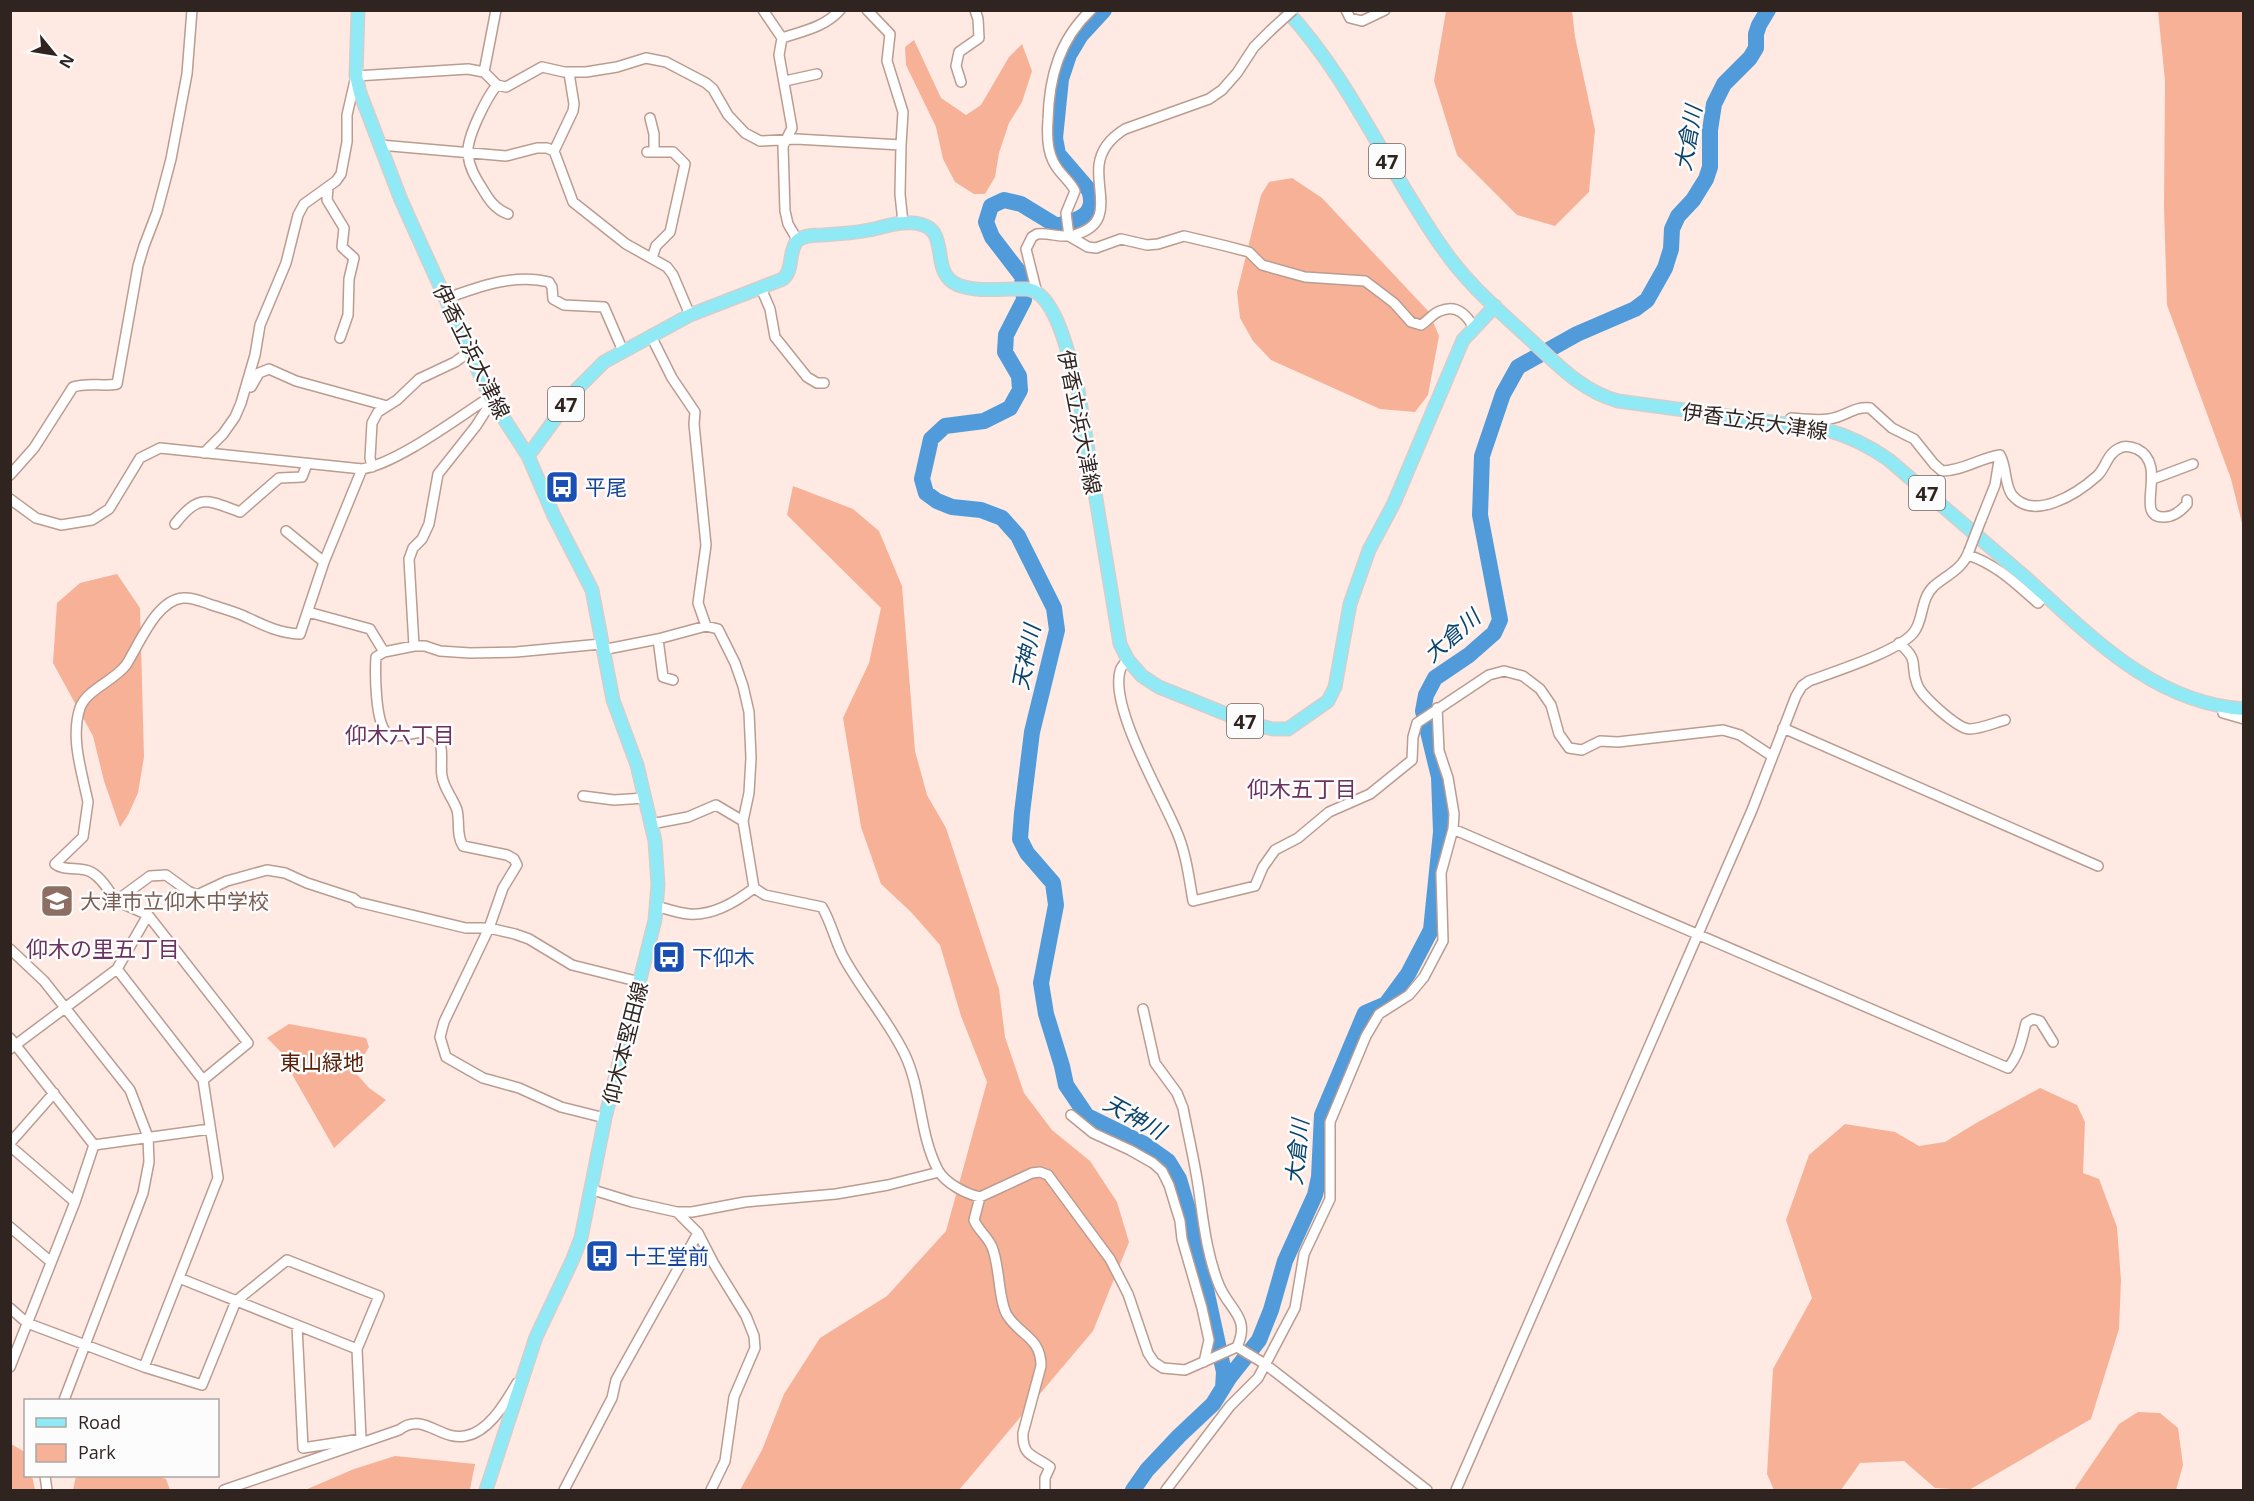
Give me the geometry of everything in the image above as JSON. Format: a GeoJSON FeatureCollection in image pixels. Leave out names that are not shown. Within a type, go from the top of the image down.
{"type":"FeatureCollection","features":[{"type":"Feature","properties":{"kind":"main road","name":"伊香立浜大津線"},"geometry":{"type":"LineString","coordinates":[[358,10],[356,76],[360,93],[401,200],[469,352],[491,399],[528,456]]}},
{"type":"Feature","properties":{"kind":"main road","name":"伊香立浜大津線"},"geometry":{"type":"LineString","coordinates":[[1286,10],[1306,32],[1340,80],[1396,177],[1445,252],[1495,306],[1583,386],[1603,397],[1618,401],[1824,429],[1866,444],[1889,460],[2140,675],[2171,692],[2198,702],[2223,708],[2244,709]]}},
{"type":"Feature","properties":{"kind":"main road"},"geometry":{"type":"LineString","coordinates":[[798,241],[809,235],[867,231],[903,223],[921,224],[935,235],[943,270],[949,279],[958,285],[980,289],[1033,291]]}},
{"type":"Feature","properties":{"kind":"main road","name":"47"},"geometry":{"type":"LineString","coordinates":[[528,456],[577,389],[604,362],[690,315],[783,279],[787,275],[798,241]]}},
{"type":"Feature","properties":{"kind":"main road","name":"伊香立浜大津線"},"geometry":{"type":"LineString","coordinates":[[1033,291],[1055,316],[1069,355],[1078,390],[1120,644],[1128,660],[1142,676],[1159,687],[1251,724],[1273,729],[1288,729],[1328,701],[1335,687],[1350,604],[1369,550],[1394,503],[1463,340],[1495,306]]}},
{"type":"Feature","properties":{"kind":"main road","name":"仰木本堅田線"},"geometry":{"type":"LineString","coordinates":[[486,1491],[536,1337],[572,1261],[580,1238],[605,1118],[640,982],[656,906],[658,885],[655,841],[632,748],[613,700],[592,591],[554,516],[528,456]]}},
{"type":"Feature","properties":{"kind":"street"},"geometry":{"type":"LineString","coordinates":[[10,475],[34,448],[73,387],[83,384],[108,386],[117,384],[138,266],[157,212],[171,159],[187,74],[192,10]]}},
{"type":"Feature","properties":{"kind":"street"},"geometry":{"type":"LineString","coordinates":[[484,72],[496,10]]}},
{"type":"Feature","properties":{"kind":"street"},"geometry":{"type":"LineString","coordinates":[[763,10],[782,38],[779,55],[792,128],[791,135],[783,146],[785,211],[788,224],[798,241]]}},
{"type":"Feature","properties":{"kind":"street"},"geometry":{"type":"LineString","coordinates":[[782,38],[829,21],[840,10]]}},
{"type":"Feature","properties":{"kind":"street"},"geometry":{"type":"LineString","coordinates":[[867,10],[890,34],[887,61],[903,112],[900,194],[903,223]]}},
{"type":"Feature","properties":{"kind":"street"},"geometry":{"type":"LineString","coordinates":[[961,82],[956,66],[958,52],[979,38],[975,10]]}},
{"type":"Feature","properties":{"kind":"street"},"geometry":{"type":"LineString","coordinates":[[1091,10],[1074,30],[1056,61],[1050,86],[1048,146],[1052,160],[1075,191],[1066,213],[1068,233],[1088,247],[1096,248],[1121,239],[1147,244],[1184,236],[1249,252],[1262,265],[1305,278],[1365,281],[1394,303],[1412,322],[1421,325],[1439,311],[1455,308],[1464,313],[1474,328]]}},
{"type":"Feature","properties":{"kind":"street"},"geometry":{"type":"LineString","coordinates":[[1033,291],[1026,249],[1028,243],[1037,234],[1082,232],[1092,225],[1100,214],[1102,202],[1099,165],[1106,145],[1113,137],[1125,129],[1209,99],[1222,90],[1237,73],[1254,47],[1293,10]]}},
{"type":"Feature","properties":{"kind":"street"},"geometry":{"type":"LineString","coordinates":[[1346,10],[1350,18],[1362,21],[1385,10]]}},
{"type":"Feature","properties":{"kind":"street"},"geometry":{"type":"LineString","coordinates":[[204,453],[223,434],[235,417],[255,356],[260,325],[286,262],[298,215],[304,204],[336,181],[342,167],[347,115],[356,76],[468,69],[484,72],[497,85],[506,87],[542,67],[569,73],[617,67],[646,58],[666,62],[706,83],[713,89],[728,115],[753,139],[901,145]]}},
{"type":"Feature","properties":{"kind":"street"},"geometry":{"type":"LineString","coordinates":[[554,152],[574,104],[569,73]]}},
{"type":"Feature","properties":{"kind":"street"},"geometry":{"type":"LineString","coordinates":[[785,81],[817,74]]}},
{"type":"Feature","properties":{"kind":"street"},"geometry":{"type":"LineString","coordinates":[[497,85],[486,98],[467,151],[471,170],[492,203],[500,211],[508,214]]}},
{"type":"Feature","properties":{"kind":"street"},"geometry":{"type":"LineString","coordinates":[[650,118],[654,134],[651,152],[673,152],[684,164],[670,232],[656,246],[652,258]]}},
{"type":"Feature","properties":{"kind":"street"},"geometry":{"type":"LineString","coordinates":[[380,145],[506,156],[537,148],[547,148],[554,152],[573,202],[626,244],[667,267],[674,274],[690,315]]}},
{"type":"Feature","properties":{"kind":"street"},"geometry":{"type":"LineString","coordinates":[[328,187],[327,200],[344,228],[342,247],[354,258],[349,279],[348,315],[340,338]]}},
{"type":"Feature","properties":{"kind":"street"},"geometry":{"type":"LineString","coordinates":[[445,299],[494,282],[538,279],[549,282],[553,299],[558,303],[604,307],[623,351]]}},
{"type":"Feature","properties":{"kind":"street"},"geometry":{"type":"LineString","coordinates":[[760,288],[770,309],[775,337],[807,377],[817,383],[824,383]]}},
{"type":"Feature","properties":{"kind":"street"},"geometry":{"type":"LineString","coordinates":[[651,336],[672,378],[695,412],[694,424],[706,545],[698,603],[706,626]]}},
{"type":"Feature","properties":{"kind":"street"},"geometry":{"type":"LineString","coordinates":[[203,1080],[248,1043],[148,915],[116,901],[104,883],[93,873],[59,868],[55,864],[83,837],[88,802],[76,737],[76,725],[84,699],[118,675],[150,624],[165,606],[181,597],[192,598],[284,633],[300,634],[324,562],[367,468],[370,458],[372,423],[378,412],[419,380],[455,362],[469,352]]}},
{"type":"Feature","properties":{"kind":"street"},"geometry":{"type":"LineString","coordinates":[[244,394],[248,394],[259,373],[269,369],[296,381],[387,406]]}},
{"type":"Feature","properties":{"kind":"street"},"geometry":{"type":"LineString","coordinates":[[10,499],[36,518],[61,525],[92,520],[110,509],[140,458],[160,448],[367,468],[393,458],[491,399]]}},
{"type":"Feature","properties":{"kind":"street"},"geometry":{"type":"LineString","coordinates":[[414,646],[409,559],[413,548],[422,539],[429,524],[438,474],[476,426],[491,399]]}},
{"type":"Feature","properties":{"kind":"street"},"geometry":{"type":"LineString","coordinates":[[1787,424],[1791,418],[1828,420],[1842,417],[1856,408],[1870,408],[1892,428],[1914,439],[1942,471],[1950,471],[2000,455]]}},
{"type":"Feature","properties":{"kind":"street"},"geometry":{"type":"LineString","coordinates":[[2000,455],[2004,462],[2008,488],[2012,495],[2028,506],[2046,505],[2071,496],[2099,475],[2113,452],[2121,447],[2131,447],[2147,457],[2153,479],[2150,492],[2152,513],[2158,517],[2167,518],[2181,511],[2187,504],[2187,500]]}},
{"type":"Feature","properties":{"kind":"street"},"geometry":{"type":"LineString","coordinates":[[1456,1491],[1752,810],[1796,696],[1809,681],[1864,661],[1912,635],[1925,598],[1933,587],[1960,568],[1969,553],[1995,485],[2000,455]]}},
{"type":"Feature","properties":{"kind":"street"},"geometry":{"type":"LineString","coordinates":[[175,524],[186,509],[200,501],[213,502],[240,512],[279,478],[302,477],[307,464]]}},
{"type":"Feature","properties":{"kind":"street"},"geometry":{"type":"LineString","coordinates":[[2153,479],[2193,464]]}},
{"type":"Feature","properties":{"kind":"street"},"geometry":{"type":"LineString","coordinates":[[286,531],[324,562]]}},
{"type":"Feature","properties":{"kind":"street"},"geometry":{"type":"LineString","coordinates":[[1969,553],[2003,573],[2038,603],[2045,595]]}},
{"type":"Feature","properties":{"kind":"street"},"geometry":{"type":"LineString","coordinates":[[308,612],[370,629],[384,652]]}},
{"type":"Feature","properties":{"kind":"street"},"geometry":{"type":"LineString","coordinates":[[605,1118],[561,1107],[519,1088],[483,1078],[446,1057],[440,1037],[444,1022],[489,928],[503,888],[517,865],[514,859],[507,855],[463,846],[460,841],[457,810],[444,787],[441,776],[440,743],[436,735],[422,732],[395,736],[386,732],[381,725],[374,676],[376,657],[384,652],[414,646],[470,653],[602,647],[658,639],[706,626],[718,629],[724,637],[743,686],[749,712],[749,793],[743,821],[754,888],[765,895],[822,907],[832,924],[843,956],[905,1055],[928,1146],[939,1172],[960,1190],[980,1197],[1032,1173],[1040,1172],[1048,1175],[1110,1259],[1128,1294],[1148,1353],[1154,1362],[1163,1368],[1173,1371],[1185,1370],[1237,1348]]}},
{"type":"Feature","properties":{"kind":"street"},"geometry":{"type":"LineString","coordinates":[[658,639],[663,677],[673,680]]}},
{"type":"Feature","properties":{"kind":"street"},"geometry":{"type":"LineString","coordinates":[[1899,643],[1909,652],[1914,661],[1917,687],[1925,698],[1960,726],[1970,729],[2005,720]]}},
{"type":"Feature","properties":{"kind":"street"},"geometry":{"type":"LineString","coordinates":[[1128,660],[1120,669],[1120,699],[1146,771],[1177,831],[1193,901],[1255,886],[1263,867],[1275,850],[1298,838],[1329,812],[1370,794],[1412,760],[1413,737],[1417,723],[1489,675],[1504,671],[1523,676],[1540,688],[1551,705],[1559,734],[1569,748],[1582,750],[1600,741],[1618,742],[1723,730],[1740,735],[1772,756]]}},
{"type":"Feature","properties":{"kind":"street"},"geometry":{"type":"LineString","coordinates":[[1166,1491],[1230,1406],[1258,1378],[1295,1308],[1304,1254],[1330,1199],[1330,1122],[1361,1047],[1379,1014],[1409,995],[1424,977],[1443,941],[1441,873],[1453,829],[1453,799],[1439,751],[1437,708]]}},
{"type":"Feature","properties":{"kind":"street"},"geometry":{"type":"LineString","coordinates":[[2223,708],[2223,713],[2244,719]]}},
{"type":"Feature","properties":{"kind":"street"},"geometry":{"type":"LineString","coordinates":[[1783,728],[2098,866]]}},
{"type":"Feature","properties":{"kind":"street"},"geometry":{"type":"LineString","coordinates":[[583,796],[614,800],[645,798]]}},
{"type":"Feature","properties":{"kind":"street"},"geometry":{"type":"LineString","coordinates":[[651,824],[688,817],[716,805],[743,821]]}},
{"type":"Feature","properties":{"kind":"street"},"geometry":{"type":"LineString","coordinates":[[1453,829],[2008,1068],[2014,1061],[2022,1042],[2026,1023],[2033,1019],[2040,1021],[2053,1042]]}},
{"type":"Feature","properties":{"kind":"street"},"geometry":{"type":"LineString","coordinates":[[116,901],[150,876],[166,875],[197,895],[227,880],[267,870],[285,873],[353,898],[358,902],[466,928],[489,928],[514,934],[529,939],[572,965],[640,982]]}},
{"type":"Feature","properties":{"kind":"street"},"geometry":{"type":"LineString","coordinates":[[656,906],[690,914],[714,911],[740,899],[754,888]]}},
{"type":"Feature","properties":{"kind":"street"},"geometry":{"type":"LineString","coordinates":[[94,1145],[12,1044],[117,969],[148,915]]}},
{"type":"Feature","properties":{"kind":"street"},"geometry":{"type":"LineString","coordinates":[[10,949],[35,970],[130,1090],[148,1137],[148,1162],[143,1193],[65,1399]]}},
{"type":"Feature","properties":{"kind":"street"},"geometry":{"type":"LineString","coordinates":[[117,969],[203,1080],[218,1178],[144,1367]]}},
{"type":"Feature","properties":{"kind":"street"},"geometry":{"type":"LineString","coordinates":[[1143,1009],[1155,1063],[1177,1093],[1183,1108],[1209,1251],[1219,1286],[1232,1309],[1241,1319],[1242,1332],[1237,1348]]}},
{"type":"Feature","properties":{"kind":"street"},"geometry":{"type":"LineString","coordinates":[[54,1094],[10,1144],[75,1202]]}},
{"type":"Feature","properties":{"kind":"street"},"geometry":{"type":"LineString","coordinates":[[1071,1115],[1093,1133],[1130,1149],[1162,1171],[1177,1212],[1182,1239],[1202,1308],[1209,1340],[1208,1359]]}},
{"type":"Feature","properties":{"kind":"street"},"geometry":{"type":"LineString","coordinates":[[94,1145],[210,1129]]}},
{"type":"Feature","properties":{"kind":"street"},"geometry":{"type":"LineString","coordinates":[[10,1367],[75,1202],[94,1145]]}},
{"type":"Feature","properties":{"kind":"street"},"geometry":{"type":"LineString","coordinates":[[590,1189],[676,1212],[692,1212],[745,1202],[836,1194],[888,1185],[939,1172]]}},
{"type":"Feature","properties":{"kind":"street"},"geometry":{"type":"LineString","coordinates":[[980,1197],[974,1220],[992,1246],[1006,1313],[1015,1325],[1032,1339],[1041,1357],[1041,1366],[1022,1442],[1029,1455],[1050,1467],[1045,1478],[1045,1491]]}},
{"type":"Feature","properties":{"kind":"street"},"geometry":{"type":"LineString","coordinates":[[676,1212],[698,1233],[746,1316],[754,1336],[755,1348],[735,1397],[725,1461],[711,1491]]}},
{"type":"Feature","properties":{"kind":"street"},"geometry":{"type":"LineString","coordinates":[[10,1227],[51,1262]]}},
{"type":"Feature","properties":{"kind":"street"},"geometry":{"type":"LineString","coordinates":[[564,1491],[612,1398],[616,1380],[698,1233]]}},
{"type":"Feature","properties":{"kind":"street"},"geometry":{"type":"LineString","coordinates":[[10,1308],[27,1323],[144,1367],[202,1385],[236,1301],[287,1260],[379,1296],[357,1349],[361,1439],[303,1448],[297,1326]]}},
{"type":"Feature","properties":{"kind":"street"},"geometry":{"type":"LineString","coordinates":[[179,1278],[357,1349]]}},
{"type":"Feature","properties":{"kind":"street"},"geometry":{"type":"LineString","coordinates":[[1237,1348],[1265,1364],[1426,1491]]}},
{"type":"Feature","properties":{"kind":"street"},"geometry":{"type":"LineString","coordinates":[[224,1491],[399,1430],[407,1424],[419,1423],[458,1437],[467,1436],[494,1417],[503,1407],[523,1374]]}},
{"type":"Feature","properties":{"kind":"green space"},"geometry":{"type":"Polygon","coordinates":[[[1446,11],[1572,11],[1575,37],[1595,130],[1589,192],[1555,226],[1517,215],[1457,155],[1434,81],[1446,11]]]}},
{"type":"Feature","properties":{"kind":"green space"},"geometry":{"type":"Polygon","coordinates":[[[2158,11],[2243,11],[2243,527],[2231,479],[2167,305],[2164,207],[2165,81],[2158,11]]]}},
{"type":"Feature","properties":{"kind":"green space"},"geometry":{"type":"Polygon","coordinates":[[[914,40],[941,98],[966,115],[981,105],[1009,57],[1022,44],[1032,71],[1022,102],[1009,123],[999,153],[995,177],[985,194],[974,194],[955,182],[943,159],[936,127],[906,65],[905,47],[914,40]]]}},
{"type":"Feature","properties":{"kind":"green space"},"geometry":{"type":"Polygon","coordinates":[[[1292,178],[1322,198],[1429,312],[1439,336],[1428,395],[1415,412],[1380,409],[1271,360],[1253,341],[1240,318],[1237,292],[1261,195],[1269,182],[1292,178]]]}},
{"type":"Feature","properties":{"kind":"green space"},"geometry":{"type":"Polygon","coordinates":[[[793,486],[853,509],[879,531],[902,586],[915,751],[927,795],[946,828],[999,989],[1005,1037],[1024,1093],[1052,1130],[1090,1161],[1117,1202],[1129,1242],[1093,1331],[959,1490],[740,1490],[762,1450],[784,1394],[820,1338],[887,1296],[946,1231],[987,1082],[961,1016],[940,945],[911,912],[881,884],[861,827],[843,718],[869,663],[881,608],[787,515],[793,486]]]}},
{"type":"Feature","properties":{"kind":"green space"},"geometry":{"type":"Polygon","coordinates":[[[117,574],[140,608],[144,757],[138,793],[120,827],[104,781],[93,736],[53,663],[57,603],[80,583],[117,574]]]}},
{"type":"Feature","properties":{"kind":"green space","name":"東山緑地"},"geometry":{"type":"Polygon","coordinates":[[[289,1024],[366,1038],[369,1047],[354,1071],[369,1088],[386,1100],[334,1148],[283,1054],[267,1038],[289,1024]]]}},
{"type":"Feature","properties":{"kind":"green space"},"geometry":{"type":"Polygon","coordinates":[[[2040,1088],[2077,1105],[2085,1122],[2083,1173],[2099,1179],[2117,1227],[2121,1280],[2119,1329],[2091,1419],[1969,1490],[1935,1488],[1904,1461],[1860,1463],[1841,1490],[1774,1490],[1767,1474],[1773,1369],[1812,1298],[1786,1220],[1809,1155],[1845,1124],[1895,1132],[1919,1146],[1945,1142],[2040,1088]]]}},
{"type":"Feature","properties":{"kind":"green space"},"geometry":{"type":"Polygon","coordinates":[[[2138,1412],[2160,1413],[2178,1428],[2183,1465],[2176,1490],[2074,1490],[2119,1424],[2138,1412]]]}},
{"type":"Feature","properties":{"kind":"green space"},"geometry":{"type":"Polygon","coordinates":[[[11,1444],[24,1451],[24,1477],[32,1477],[35,1490],[11,1490],[11,1444]]]}},
{"type":"Feature","properties":{"kind":"green space"},"geometry":{"type":"Polygon","coordinates":[[[395,1456],[475,1464],[470,1489],[305,1490],[354,1469],[395,1456]]]}},
{"type":"Feature","properties":{"kind":"green space"},"geometry":{"type":"Polygon","coordinates":[[[76,1477],[161,1477],[166,1479],[170,1490],[73,1490],[76,1477]]]}},
{"type":"Feature","properties":{"kind":"waterway","name":"天神川"},"geometry":{"type":"LineString","coordinates":[[1104,10],[1081,35],[1069,55],[1061,79],[1055,138],[1058,154],[1089,190],[1091,206],[1084,216],[1057,226],[1021,204],[1004,200],[991,206],[986,222],[992,237],[1022,276],[1024,300],[1006,335],[1005,352],[1019,376],[1020,390],[1010,408],[984,421],[945,426],[931,439],[922,479],[926,493],[937,501],[952,507],[981,510],[1002,518],[1018,536],[1054,608],[1057,630],[1032,732],[1020,839],[1027,853],[1053,883],[1056,905],[1041,983],[1046,1014],[1066,1085],[1087,1116],[1144,1144],[1168,1161],[1179,1179],[1190,1216],[1224,1372],[1223,1388]]}},
{"type":"Feature","properties":{"kind":"waterway","name":"大倉川"},"geometry":{"type":"LineString","coordinates":[[1133,1490],[1147,1470],[1213,1404],[1229,1378],[1259,1340],[1271,1310],[1285,1261],[1315,1195],[1319,1177],[1322,1115],[1365,1013],[1386,1004],[1408,974],[1431,930],[1441,832],[1439,777],[1423,711],[1426,695],[1435,678],[1469,655],[1494,633],[1500,620],[1480,515],[1482,456],[1503,394],[1518,367],[1577,334],[1635,309],[1647,300],[1665,268],[1671,249],[1672,229],[1678,216],[1693,200],[1706,179],[1710,167],[1710,130],[1714,104],[1724,84],[1750,58],[1756,48],[1756,34],[1768,10]]}},
{"type":"Feature","properties":{"kind":"place","name":"平尾"},"geometry":{"type":"Point","coordinates":[562,487]}},
{"type":"Feature","properties":{"kind":"place","name":"大津市立仰木中学校"},"geometry":{"type":"Point","coordinates":[57,901]}},
{"type":"Feature","properties":{"kind":"place","name":"下仰木"},"geometry":{"type":"Point","coordinates":[669,957]}},
{"type":"Feature","properties":{"kind":"place","name":"十王堂前"},"geometry":{"type":"Point","coordinates":[602,1256]}},
{"type":"Feature","properties":{"kind":"district","name":"仰木六丁目"},"geometry":{"type":"Point","coordinates":[400,734]}},
{"type":"Feature","properties":{"kind":"district","name":"仰木五丁目"},"geometry":{"type":"Point","coordinates":[1302,788]}},
{"type":"Feature","properties":{"kind":"district","name":"仰木の里五丁目"},"geometry":{"type":"Point","coordinates":[103,948]}}]}
